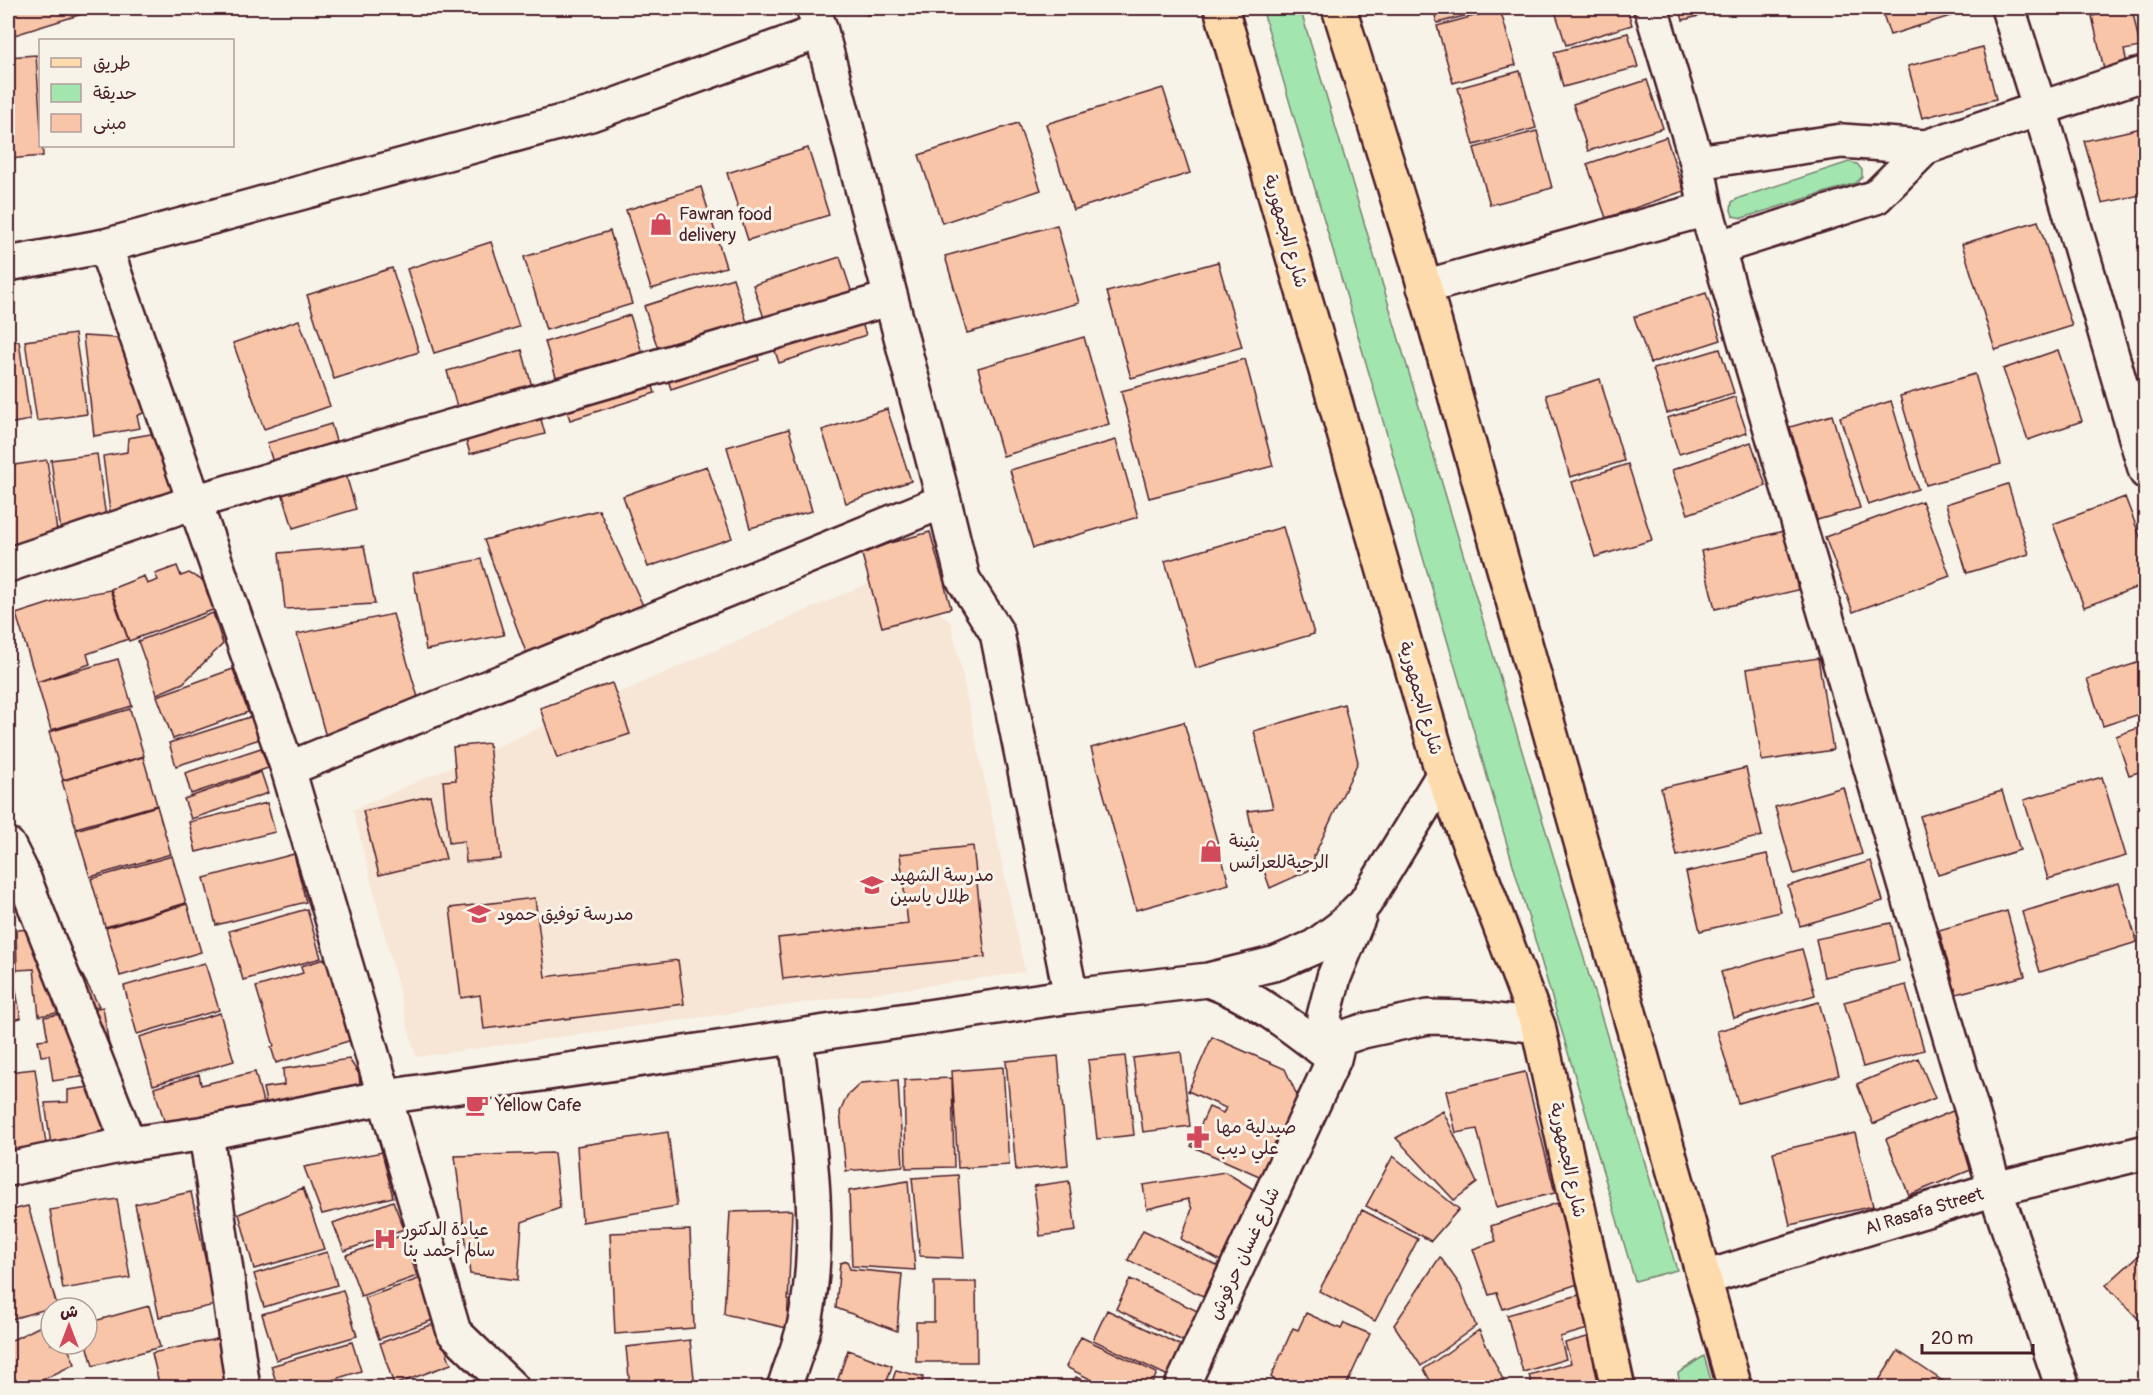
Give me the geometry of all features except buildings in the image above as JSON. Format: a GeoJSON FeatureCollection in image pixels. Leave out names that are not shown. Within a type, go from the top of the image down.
{"type":"FeatureCollection","features":[{"type":"Feature","properties":{"kind":"main road","name":"شارع الجمهورية"},"geometry":{"type":"LineString","coordinates":[[1221,8],[1443,775],[1538,1026],[1618,1388]]}},
{"type":"Feature","properties":{"kind":"main road"},"geometry":{"type":"LineString","coordinates":[[1339,8],[1424,287],[1735,1388]]}},
{"type":"Feature","properties":{"kind":"street"},"geometry":{"type":"LineString","coordinates":[[1651,8],[1697,162],[1706,209],[1717,248],[1995,1189],[2063,1388]]}},
{"type":"Feature","properties":{"kind":"street"},"geometry":{"type":"LineString","coordinates":[[2008,8],[2040,109],[2145,472]]}},
{"type":"Feature","properties":{"kind":"street"},"geometry":{"type":"LineString","coordinates":[[8,264],[105,246],[591,114],[817,19],[963,579],[998,633],[1071,996]]}},
{"type":"Feature","properties":{"kind":"street"},"geometry":{"type":"LineString","coordinates":[[1697,162],[1842,141],[1926,147],[2145,73]]}},
{"type":"Feature","properties":{"kind":"street"},"geometry":{"type":"LineString","coordinates":[[1717,248],[1876,197],[1926,147]]}},
{"type":"Feature","properties":{"kind":"street"},"geometry":{"type":"LineString","coordinates":[[1424,287],[1706,209]]}},
{"type":"Feature","properties":{"kind":"street"},"geometry":{"type":"LineString","coordinates":[[105,246],[288,769],[454,1332],[512,1388]]}},
{"type":"Feature","properties":{"kind":"street"},"geometry":{"type":"LineString","coordinates":[[8,565],[194,502],[891,298]]}},
{"type":"Feature","properties":{"kind":"street"},"geometry":{"type":"LineString","coordinates":[[288,769],[944,501]]}},
{"type":"Feature","properties":{"kind":"street"},"geometry":{"type":"LineString","coordinates":[[1334,1059],[1324,1016],[1334,977],[1348,939],[1365,903],[1443,775]]}},
{"type":"Feature","properties":{"kind":"street"},"geometry":{"type":"LineString","coordinates":[[12,863],[129,1144]]}},
{"type":"Feature","properties":{"kind":"street"},"geometry":{"type":"LineString","coordinates":[[8,1169],[129,1144],[206,1133],[385,1097],[1071,996],[1208,980],[1277,963],[1314,947],[1341,927],[1365,903]]}},
{"type":"Feature","properties":{"kind":"street"},"geometry":{"type":"LineString","coordinates":[[1208,980],[1233,989],[1257,1002],[1334,1059]]}},
{"type":"Feature","properties":{"kind":"street","name":"شارع غسان حرفوش"},"geometry":{"type":"LineString","coordinates":[[1182,1388],[1334,1059],[1339,1039],[1363,1031],[1428,1017],[1472,1018],[1538,1026]]}},
{"type":"Feature","properties":{"kind":"street"},"geometry":{"type":"LineString","coordinates":[[784,1388],[806,1318],[813,1252],[813,1178],[796,1038]]}},
{"type":"Feature","properties":{"kind":"street"},"geometry":{"type":"LineString","coordinates":[[206,1133],[243,1388]]}},
{"type":"Feature","properties":{"kind":"street","name":"Al Rasafa Street"},"geometry":{"type":"LineString","coordinates":[[1705,1278],[1995,1189],[2145,1152]]}},
{"type":"Feature","properties":{"kind":"shaded area"},"geometry":{"type":"Polygon","coordinates":[[[871,582],[917,590],[951,623],[1025,972],[416,1057],[353,810],[871,582]]]}},
{"type":"Feature","properties":{"kind":"green space"},"geometry":{"type":"Polygon","coordinates":[[[1262,8],[1300,8],[1677,1270],[1635,1281],[1262,8]]]}},
{"type":"Feature","properties":{"kind":"green space"},"geometry":{"type":"Polygon","coordinates":[[[1849,162],[1857,164],[1862,170],[1862,177],[1856,183],[1742,218],[1733,216],[1732,202],[1739,198],[1849,162]]]}},
{"type":"Feature","properties":{"kind":"green space"},"geometry":{"type":"Polygon","coordinates":[[[1704,1356],[1713,1387],[1680,1387],[1678,1373],[1704,1356]]]}},
{"type":"Feature","properties":{"kind":"place","name":"Fawran food delivery"},"geometry":{"type":"Point","coordinates":[661,224]}},
{"type":"Feature","properties":{"kind":"place","name":"بثينة الرحيةللعرائس"},"geometry":{"type":"Point","coordinates":[1211,851]}},
{"type":"Feature","properties":{"kind":"place","name":"مدرسة الشهيد طلال ياسين"},"geometry":{"type":"Point","coordinates":[872,885]}},
{"type":"Feature","properties":{"kind":"place","name":"مدرسة توفيق حمود"},"geometry":{"type":"Point","coordinates":[479,914]}},
{"type":"Feature","properties":{"kind":"place","name":"Yellow Cafe"},"geometry":{"type":"Point","coordinates":[477,1105]}},
{"type":"Feature","properties":{"kind":"place","name":"صيدلية مها علي ديب"},"geometry":{"type":"Point","coordinates":[1198,1137]}},
{"type":"Feature","properties":{"kind":"place","name":"عيادة الدكتور سالم أحمد بنا"},"geometry":{"type":"Point","coordinates":[385,1239]}}]}
